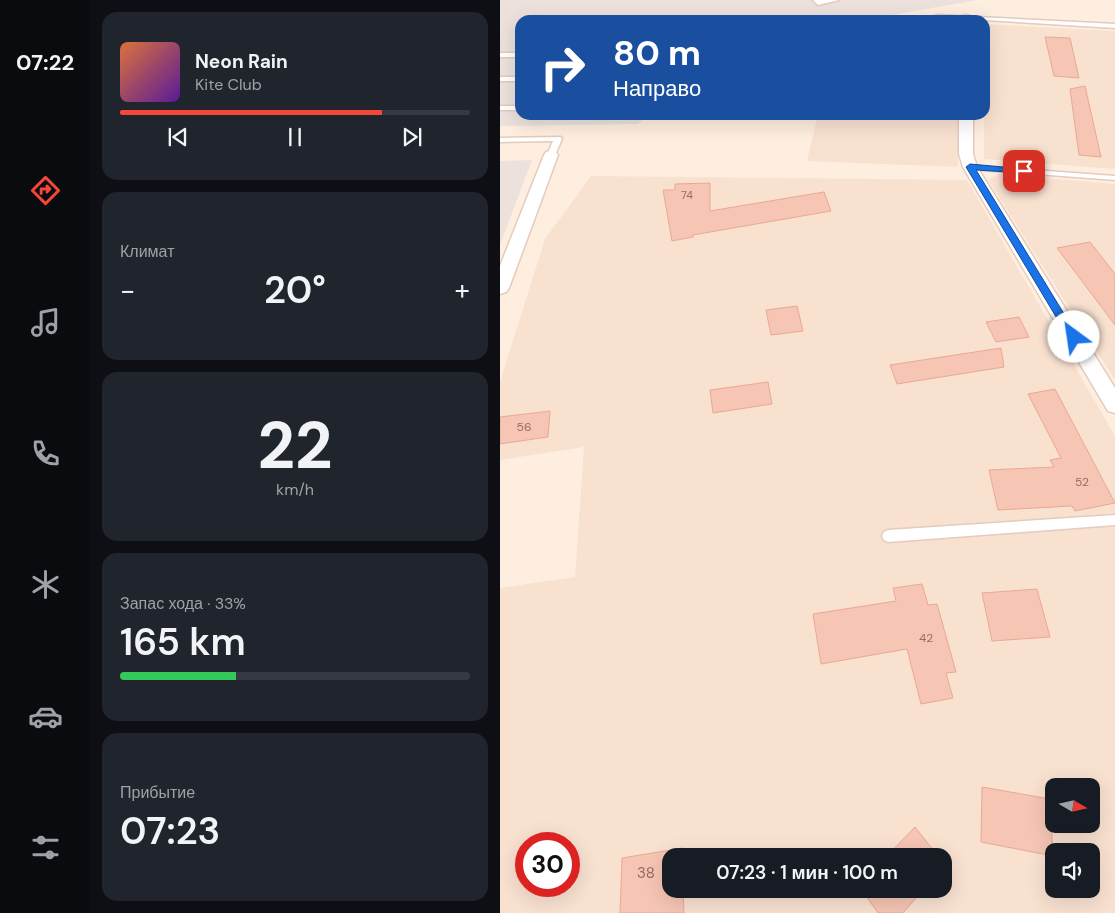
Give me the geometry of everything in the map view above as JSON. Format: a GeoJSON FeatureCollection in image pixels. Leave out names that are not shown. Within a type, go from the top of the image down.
{"type":"FeatureCollection","features":[{"type":"Feature","properties":{"kind":"street"},"geometry":{"type":"LineString","coordinates":[[966,120],[966,154],[970,167],[1115,405]]}},
{"type":"Feature","properties":{"kind":"street"},"geometry":{"type":"LineString","coordinates":[[500,288],[551,155]]}},
{"type":"Feature","properties":{"kind":"lane"},"geometry":{"type":"LineString","coordinates":[[816,0],[818,3],[836,0]]}},
{"type":"Feature","properties":{"kind":"lane"},"geometry":{"type":"LineString","coordinates":[[990,20],[1115,26]]}},
{"type":"Feature","properties":{"kind":"lane"},"geometry":{"type":"LineString","coordinates":[[500,55],[515,55]]}},
{"type":"Feature","properties":{"kind":"lane"},"geometry":{"type":"LineString","coordinates":[[500,79],[515,79]]}},
{"type":"Feature","properties":{"kind":"lane"},"geometry":{"type":"LineString","coordinates":[[500,108],[515,108]]}},
{"type":"Feature","properties":{"kind":"lane"},"geometry":{"type":"LineString","coordinates":[[500,140],[558,139],[551,155]]}},
{"type":"Feature","properties":{"kind":"lane"},"geometry":{"type":"LineString","coordinates":[[970,167],[1115,178]]}},
{"type":"Feature","properties":{"kind":"lane"},"geometry":{"type":"LineString","coordinates":[[888,536],[1115,520]]}},
{"type":"Feature","properties":{"kind":"shaded area"},"geometry":{"type":"Polygon","coordinates":[[[500,0],[977,0],[892,15],[515,15],[515,120],[642,120],[638,124],[500,126],[500,0]]]}},
{"type":"Feature","properties":{"kind":"shaded area"},"geometry":{"type":"Polygon","coordinates":[[[990,24],[1115,31],[1115,169],[984,159],[984,120],[990,120],[990,24]]]}},
{"type":"Feature","properties":{"kind":"shaded area"},"geometry":{"type":"Polygon","coordinates":[[[817,120],[958,120],[958,167],[807,161],[817,120]]]}},
{"type":"Feature","properties":{"kind":"shaded area"},"geometry":{"type":"Polygon","coordinates":[[[532,160],[500,245],[500,161],[532,160]]]}},
{"type":"Feature","properties":{"kind":"shaded area"},"geometry":{"type":"Polygon","coordinates":[[[999,174],[1115,184],[1115,380],[988,180],[999,174]]]}},
{"type":"Feature","properties":{"kind":"shaded area"},"geometry":{"type":"Polygon","coordinates":[[[591,176],[967,180],[1115,436],[1115,913],[500,913],[500,588],[575,577],[584,447],[500,460],[500,382],[545,239],[591,176]]]}},
{"type":"Feature","properties":{"kind":"building"},"geometry":{"type":"Polygon","coordinates":[[[1045,37],[1070,38],[1079,78],[1054,76],[1045,37]]]}},
{"type":"Feature","properties":{"kind":"building"},"geometry":{"type":"Polygon","coordinates":[[[1085,86],[1101,157],[1079,155],[1070,89],[1085,86]]]}},
{"type":"Feature","properties":{"kind":"building"},"geometry":{"type":"Polygon","coordinates":[[[710,183],[710,211],[824,192],[831,211],[693,235],[693,237],[672,241],[663,190],[675,190],[675,184],[710,183]]]}},
{"type":"Feature","properties":{"kind":"building"},"geometry":{"type":"Polygon","coordinates":[[[1090,242],[1115,274],[1115,325],[1057,248],[1090,242]]]}},
{"type":"Feature","properties":{"kind":"building"},"geometry":{"type":"Polygon","coordinates":[[[797,306],[803,331],[771,335],[766,310],[797,306]]]}},
{"type":"Feature","properties":{"kind":"building"},"geometry":{"type":"Polygon","coordinates":[[[1019,317],[1029,337],[996,342],[986,322],[1019,317]]]}},
{"type":"Feature","properties":{"kind":"building"},"geometry":{"type":"Polygon","coordinates":[[[1001,348],[1004,367],[897,384],[890,365],[1001,348]]]}},
{"type":"Feature","properties":{"kind":"building"},"geometry":{"type":"Polygon","coordinates":[[[768,382],[772,404],[713,413],[710,390],[768,382]]]}},
{"type":"Feature","properties":{"kind":"building"},"geometry":{"type":"Polygon","coordinates":[[[1055,389],[1115,503],[1075,511],[1072,506],[998,510],[989,470],[1054,467],[1050,460],[1061,458],[1028,394],[1055,389]]]}},
{"type":"Feature","properties":{"kind":"building"},"geometry":{"type":"Polygon","coordinates":[[[550,411],[548,437],[500,444],[500,417],[550,411]]]}},
{"type":"Feature","properties":{"kind":"building"},"geometry":{"type":"Polygon","coordinates":[[[922,584],[928,605],[937,604],[956,672],[946,673],[953,698],[921,704],[907,649],[821,664],[813,614],[896,601],[893,588],[922,584]]]}},
{"type":"Feature","properties":{"kind":"building"},"geometry":{"type":"Polygon","coordinates":[[[1037,589],[1050,637],[992,641],[982,593],[1037,589]]]}},
{"type":"Feature","properties":{"kind":"building"},"geometry":{"type":"Polygon","coordinates":[[[982,787],[1045,798],[1045,833],[1052,833],[1052,843],[1045,843],[1045,854],[981,842],[982,787]]]}},
{"type":"Feature","properties":{"kind":"building"},"geometry":{"type":"Polygon","coordinates":[[[915,827],[932,848],[895,848],[915,827]]]}},
{"type":"Feature","properties":{"kind":"building"},"geometry":{"type":"Polygon","coordinates":[[[662,851],[662,898],[683,898],[684,913],[620,913],[622,858],[662,851]]]}},
{"type":"Feature","properties":{"kind":"building"},"geometry":{"type":"Polygon","coordinates":[[[867,898],[916,898],[903,913],[878,913],[867,898]]]}},
{"type":"Feature","properties":{"kind":"route"},"geometry":{"type":"LineString","coordinates":[[1024,171],[970,167],[1074,337]]}}]}
